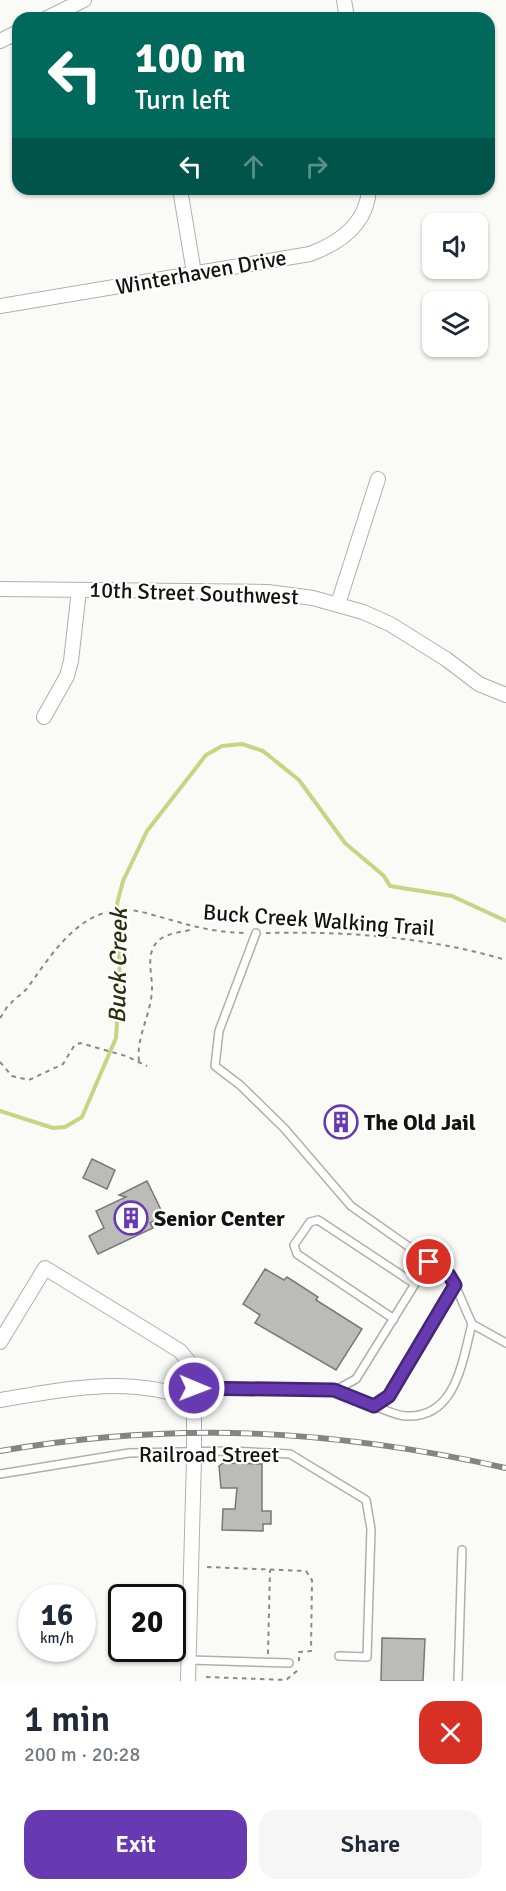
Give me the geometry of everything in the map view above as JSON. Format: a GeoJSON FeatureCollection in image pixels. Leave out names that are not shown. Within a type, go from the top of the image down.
{"type":"FeatureCollection","features":[{"type":"Feature","properties":{"kind":"street"},"geometry":{"type":"LineString","coordinates":[[59,12],[84,0]]}},
{"type":"Feature","properties":{"kind":"street"},"geometry":{"type":"LineString","coordinates":[[181,195],[194,273]]}},
{"type":"Feature","properties":{"kind":"street","name":"Winterhaven Drive"},"geometry":{"type":"LineString","coordinates":[[0,306],[310,254],[329,247],[350,232],[366,207],[368,195]]}},
{"type":"Feature","properties":{"kind":"street"},"geometry":{"type":"LineString","coordinates":[[338,604],[378,479]]}},
{"type":"Feature","properties":{"kind":"street","name":"10th Street Southwest"},"geometry":{"type":"LineString","coordinates":[[0,589],[291,593],[338,604],[390,624],[446,659],[478,684],[506,695]]}},
{"type":"Feature","properties":{"kind":"street"},"geometry":{"type":"LineString","coordinates":[[44,717],[67,676],[71,662],[79,590]]}},
{"type":"Feature","properties":{"kind":"street"},"geometry":{"type":"LineString","coordinates":[[0,1342],[45,1268],[186,1356],[192,1371],[194,1394],[188,1681]]}},
{"type":"Feature","properties":{"kind":"street"},"geometry":{"type":"LineString","coordinates":[[0,1400],[101,1384],[194,1394]]}},
{"type":"Feature","properties":{"kind":"lane"},"geometry":{"type":"LineString","coordinates":[[256,933],[219,1031],[215,1066],[240,1085],[284,1128],[351,1206],[449,1275],[472,1324],[506,1343]]}},
{"type":"Feature","properties":{"kind":"lane"},"geometry":{"type":"LineString","coordinates":[[334,1390],[357,1379],[394,1319],[415,1284],[318,1220],[310,1222],[294,1245],[297,1254],[394,1319]]}},
{"type":"Feature","properties":{"kind":"lane"},"geometry":{"type":"LineString","coordinates":[[374,1406],[389,1396],[455,1285]]}},
{"type":"Feature","properties":{"kind":"lane"},"geometry":{"type":"LineString","coordinates":[[194,1394],[334,1390],[403,1416],[421,1415],[439,1409],[449,1396],[457,1378],[472,1324]]}},
{"type":"Feature","properties":{"kind":"lane","name":"Railroad Street"},"geometry":{"type":"LineString","coordinates":[[0,1474],[129,1453],[194,1451],[290,1454],[366,1500],[371,1529],[367,1657],[339,1656]]}},
{"type":"Feature","properties":{"kind":"lane"},"geometry":{"type":"LineString","coordinates":[[459,1681],[462,1550]]}},
{"type":"Feature","properties":{"kind":"lane"},"geometry":{"type":"LineString","coordinates":[[189,1660],[289,1663]]}},
{"type":"Feature","properties":{"kind":"path","name":"Buck Creek Walking Trail"},"geometry":{"type":"LineString","coordinates":[[0,1018],[10,1003],[25,990],[44,961],[59,946],[92,916],[109,912],[144,912],[195,928],[256,933],[316,932],[425,940],[461,947],[506,960]]}},
{"type":"Feature","properties":{"kind":"path"},"geometry":{"type":"LineString","coordinates":[[139,1061],[138,1050],[152,992],[150,967],[154,945],[160,939],[195,928]]}},
{"type":"Feature","properties":{"kind":"path"},"geometry":{"type":"LineString","coordinates":[[0,1062],[12,1076],[28,1080],[63,1064],[74,1046],[80,1043],[139,1061],[147,1066]]}},
{"type":"Feature","properties":{"kind":"path"},"geometry":{"type":"LineString","coordinates":[[206,1677],[286,1680],[298,1670],[299,1652],[311,1651],[312,1598],[312,1580],[306,1571],[207,1567]]}},
{"type":"Feature","properties":{"kind":"path"},"geometry":{"type":"LineString","coordinates":[[268,1680],[270,1570]]}},
{"type":"Feature","properties":{"kind":"building"},"geometry":{"type":"Polygon","coordinates":[[[92,1159],[115,1170],[107,1189],[83,1178],[92,1159]]]}},
{"type":"Feature","properties":{"kind":"building","name":"Senior Center"},"geometry":{"type":"Polygon","coordinates":[[[147,1181],[164,1216],[150,1223],[153,1228],[98,1254],[89,1236],[104,1228],[96,1211],[126,1197],[119,1195],[147,1181]]]}},
{"type":"Feature","properties":{"kind":"building"},"geometry":{"type":"Polygon","coordinates":[[[265,1269],[284,1280],[287,1277],[318,1297],[316,1300],[362,1329],[336,1370],[255,1323],[260,1315],[243,1304],[265,1269]]]}},
{"type":"Feature","properties":{"kind":"building"},"geometry":{"type":"Polygon","coordinates":[[[223,1463],[262,1464],[262,1511],[271,1511],[271,1524],[263,1524],[263,1531],[222,1530],[223,1509],[235,1509],[237,1488],[221,1488],[219,1466],[223,1463]]]}},
{"type":"Feature","properties":{"kind":"building"},"geometry":{"type":"Polygon","coordinates":[[[382,1638],[425,1639],[423,1681],[381,1681],[382,1638]]]}},
{"type":"Feature","properties":{"kind":"waterway","name":"Buck Creek"},"geometry":{"type":"LineString","coordinates":[[0,1111],[53,1128],[65,1127],[82,1117],[116,1038],[120,980],[117,904],[123,881],[147,831],[206,755],[222,746],[242,744],[263,751],[299,780],[345,843],[384,876],[390,886],[452,896],[506,921]]}},
{"type":"Feature","properties":{"kind":"railway"},"geometry":{"type":"LineString","coordinates":[[0,1451],[129,1436],[192,1433],[254,1434],[378,1445],[506,1468]]}},
{"type":"Feature","properties":{"kind":"place","name":"The Old Jail"},"geometry":{"type":"Point","coordinates":[341,1122]}},
{"type":"Feature","properties":{"kind":"place","name":"Senior Center"},"geometry":{"type":"Point","coordinates":[131,1218]}},
{"type":"Feature","properties":{"kind":"route"},"geometry":{"type":"LineString","coordinates":[[194,1388],[334,1390],[374,1406],[389,1396],[455,1285],[449,1275],[429,1262]]}}]}
